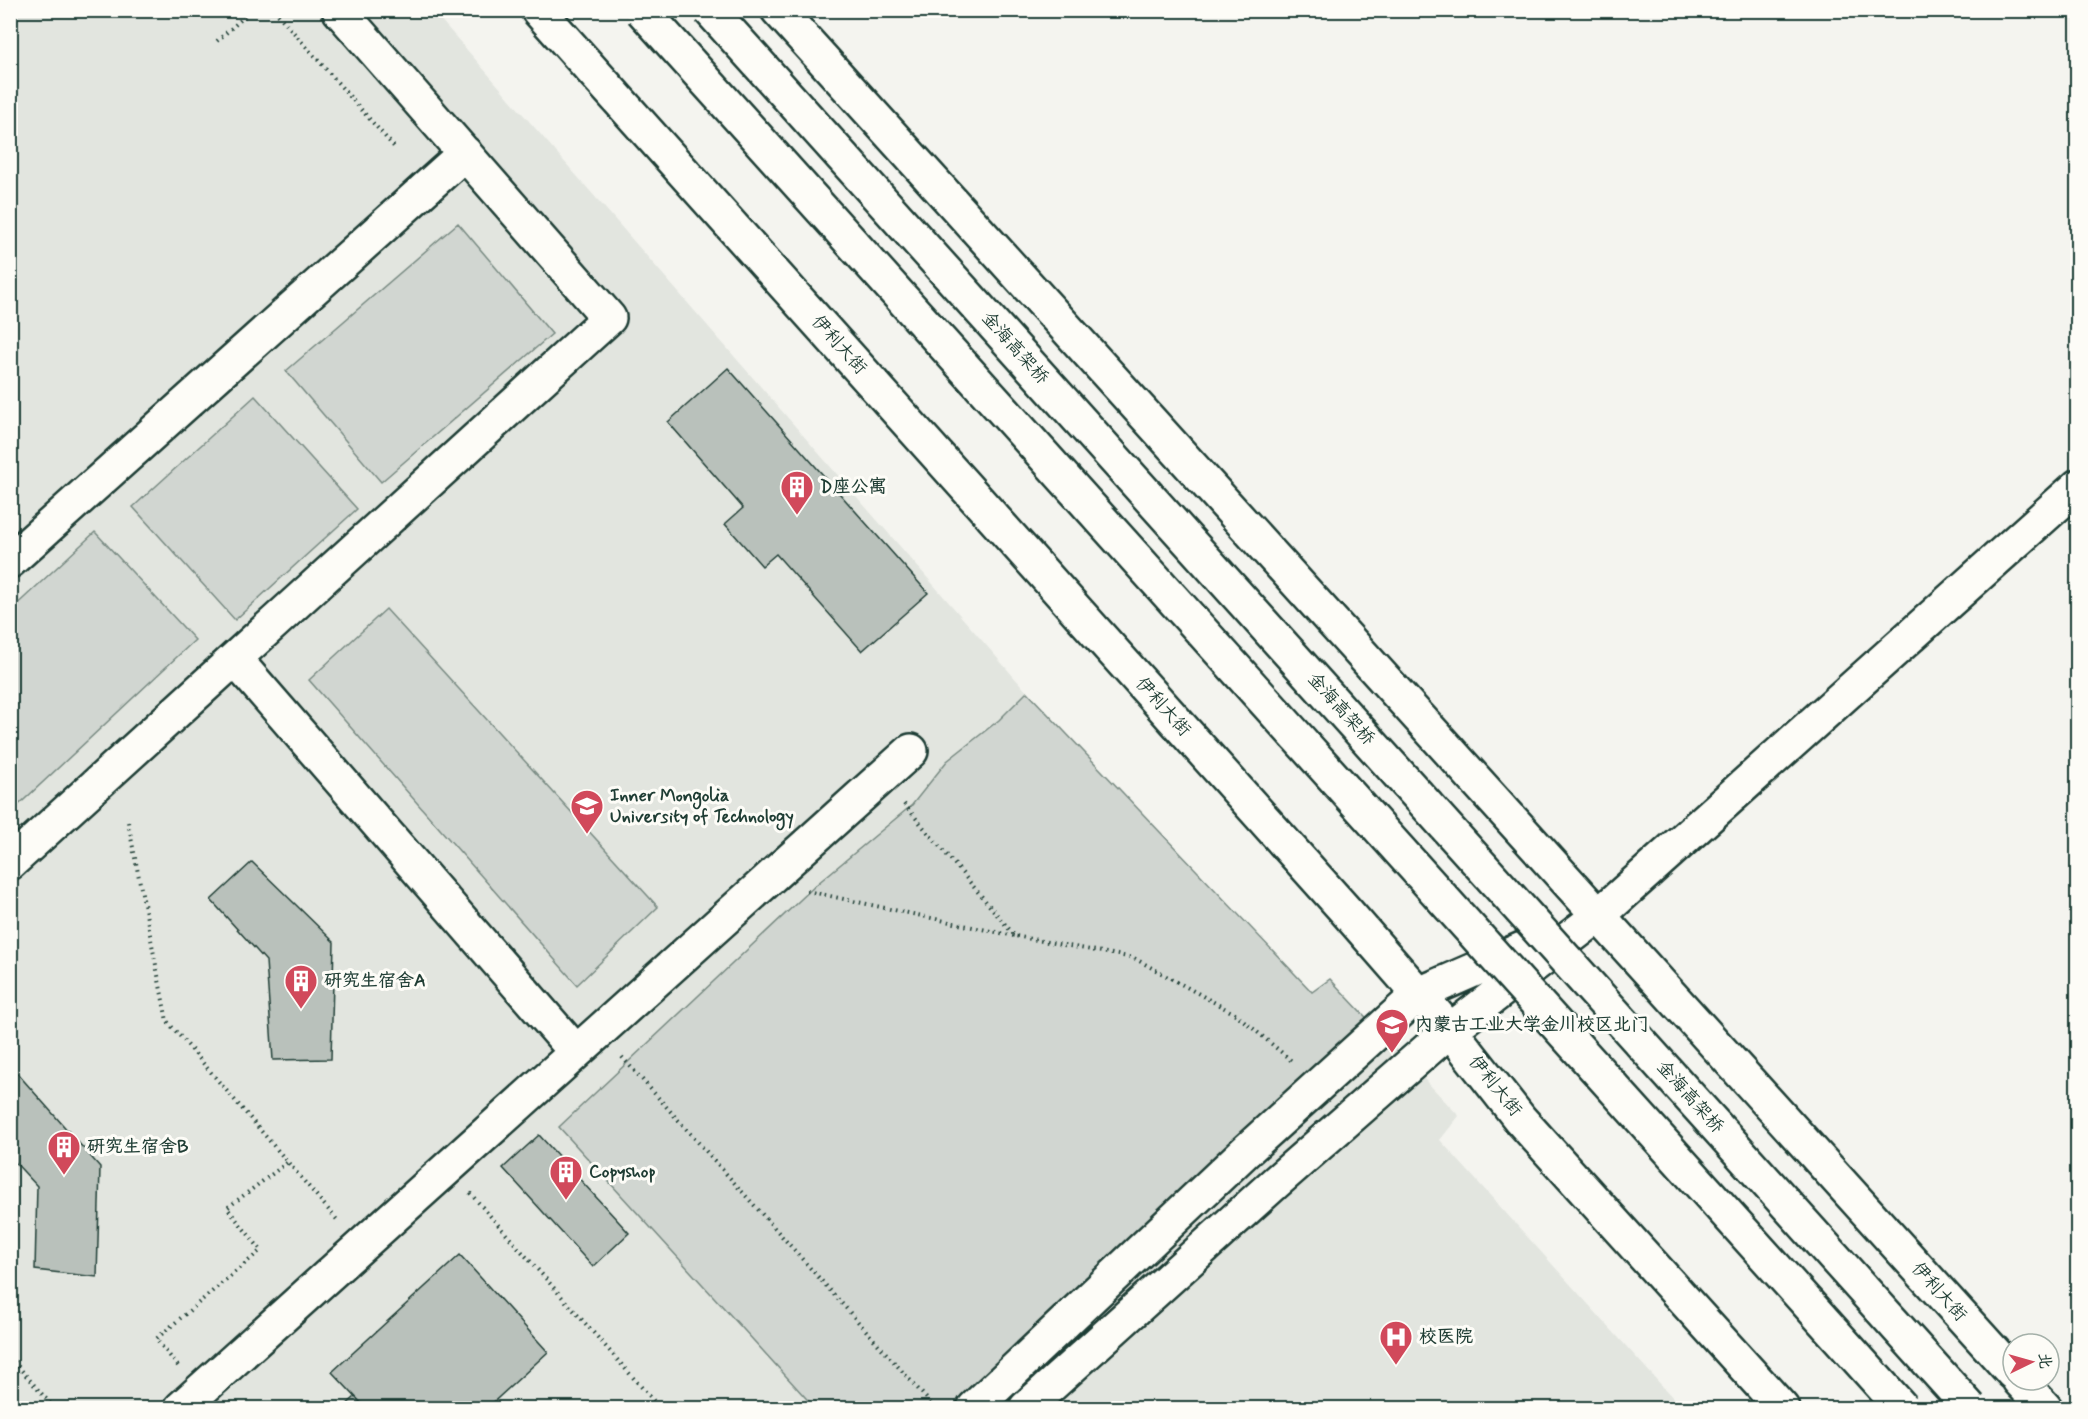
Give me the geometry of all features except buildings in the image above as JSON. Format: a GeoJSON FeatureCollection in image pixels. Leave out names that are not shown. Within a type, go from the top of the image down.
{"type":"FeatureCollection","features":[{"type":"Feature","properties":{"kind":"main road"},"geometry":{"type":"LineString","coordinates":[[10,863],[609,318],[339,10]]}},
{"type":"Feature","properties":{"kind":"main road","name":"伊利大街"},"geometry":{"type":"LineString","coordinates":[[538,10],[1419,994],[1521,1119],[1782,1408]]}},
{"type":"Feature","properties":{"kind":"main road"},"geometry":{"type":"LineString","coordinates":[[642,10],[1902,1408]]}},
{"type":"Feature","properties":{"kind":"main road","name":"金海高架桥"},"geometry":{"type":"LineString","coordinates":[[710,10],[1970,1408]]}},
{"type":"Feature","properties":{"kind":"main road","name":"伊利大街"},"geometry":{"type":"LineString","coordinates":[[778,10],[2001,1360]]}},
{"type":"Feature","properties":{"kind":"main road"},"geometry":{"type":"LineString","coordinates":[[10,561],[465,153]]}},
{"type":"Feature","properties":{"kind":"main road"},"geometry":{"type":"LineString","coordinates":[[1026,1408],[1275,1183],[1450,1030],[1598,916],[2078,486]]}},
{"type":"Feature","properties":{"kind":"main road"},"geometry":{"type":"LineString","coordinates":[[235,659],[588,1042]]}},
{"type":"Feature","properties":{"kind":"main road"},"geometry":{"type":"LineString","coordinates":[[190,1400],[910,751]]}},
{"type":"Feature","properties":{"kind":"main road"},"geometry":{"type":"LineString","coordinates":[[974,1408],[1319,1084],[1419,994],[1598,916]]}},
{"type":"Feature","properties":{"kind":"main road"},"geometry":{"type":"LineString","coordinates":[[2030,1392],[2045,1408]]}},
{"type":"Feature","properties":{"kind":"path"},"geometry":{"type":"LineString","coordinates":[[217,41],[252,10]]}},
{"type":"Feature","properties":{"kind":"path"},"geometry":{"type":"LineString","coordinates":[[274,10],[395,148]]}},
{"type":"Feature","properties":{"kind":"path"},"geometry":{"type":"LineString","coordinates":[[881,777],[1015,936]]}},
{"type":"Feature","properties":{"kind":"path"},"geometry":{"type":"LineString","coordinates":[[128,822],[167,1021],[360,1247]]}},
{"type":"Feature","properties":{"kind":"path"},"geometry":{"type":"LineString","coordinates":[[766,881],[1015,936],[1134,958],[1237,1015],[1319,1084]]}},
{"type":"Feature","properties":{"kind":"path"},"geometry":{"type":"LineString","coordinates":[[588,1042],[935,1408]]}},
{"type":"Feature","properties":{"kind":"path"},"geometry":{"type":"LineString","coordinates":[[190,1400],[156,1339],[261,1250],[228,1208],[288,1162]]}},
{"type":"Feature","properties":{"kind":"path"},"geometry":{"type":"LineString","coordinates":[[448,1168],[660,1408]]}},
{"type":"Feature","properties":{"kind":"path"},"geometry":{"type":"LineString","coordinates":[[10,1357],[54,1408]]}},
{"type":"Feature","properties":{"kind":"shaded area","name":"Inner Mongolia University of Technology"},"geometry":{"type":"Polygon","coordinates":[[[10,11],[433,11],[1027,692],[1312,992],[1330,979],[1459,1116],[1440,1140],[1682,1408],[11,1408],[10,11]]]}},
{"type":"Feature","properties":{"kind":"shaded area"},"geometry":{"type":"Polygon","coordinates":[[[458,223],[552,334],[381,482],[286,371],[458,223]]]}},
{"type":"Feature","properties":{"kind":"shaded area"},"geometry":{"type":"Polygon","coordinates":[[[255,396],[357,509],[235,620],[133,507],[255,396]]]}},
{"type":"Feature","properties":{"kind":"shaded area"},"geometry":{"type":"Polygon","coordinates":[[[95,532],[195,640],[11,812],[11,610],[95,532]]]}},
{"type":"Feature","properties":{"kind":"shaded area"},"geometry":{"type":"Polygon","coordinates":[[[386,609],[658,907],[577,985],[309,680],[386,609]]]}},
{"type":"Feature","properties":{"kind":"shaded area"},"geometry":{"type":"Polygon","coordinates":[[[1027,692],[1312,992],[1330,979],[1378,1030],[974,1408],[815,1408],[559,1127],[817,884],[912,805],[947,761],[999,720],[1027,692]]]}},
{"type":"Feature","properties":{"kind":"place","name":"D座公寓"},"geometry":{"type":"Point","coordinates":[797,516]}},
{"type":"Feature","properties":{"kind":"place","name":"Inner Mongolia University of Technology"},"geometry":{"type":"Point","coordinates":[587,835]}},
{"type":"Feature","properties":{"kind":"place","name":"研究生宿舍A"},"geometry":{"type":"Point","coordinates":[301,1010]}},
{"type":"Feature","properties":{"kind":"place","name":"内蒙古工业大学金川校区北门"},"geometry":{"type":"Point","coordinates":[1392,1054]}},
{"type":"Feature","properties":{"kind":"place","name":"研究生宿舍B"},"geometry":{"type":"Point","coordinates":[64,1176]}},
{"type":"Feature","properties":{"kind":"place","name":"Copyshop"},"geometry":{"type":"Point","coordinates":[566,1201]}},
{"type":"Feature","properties":{"kind":"place","name":"校医院"},"geometry":{"type":"Point","coordinates":[1396,1366]}}]}
